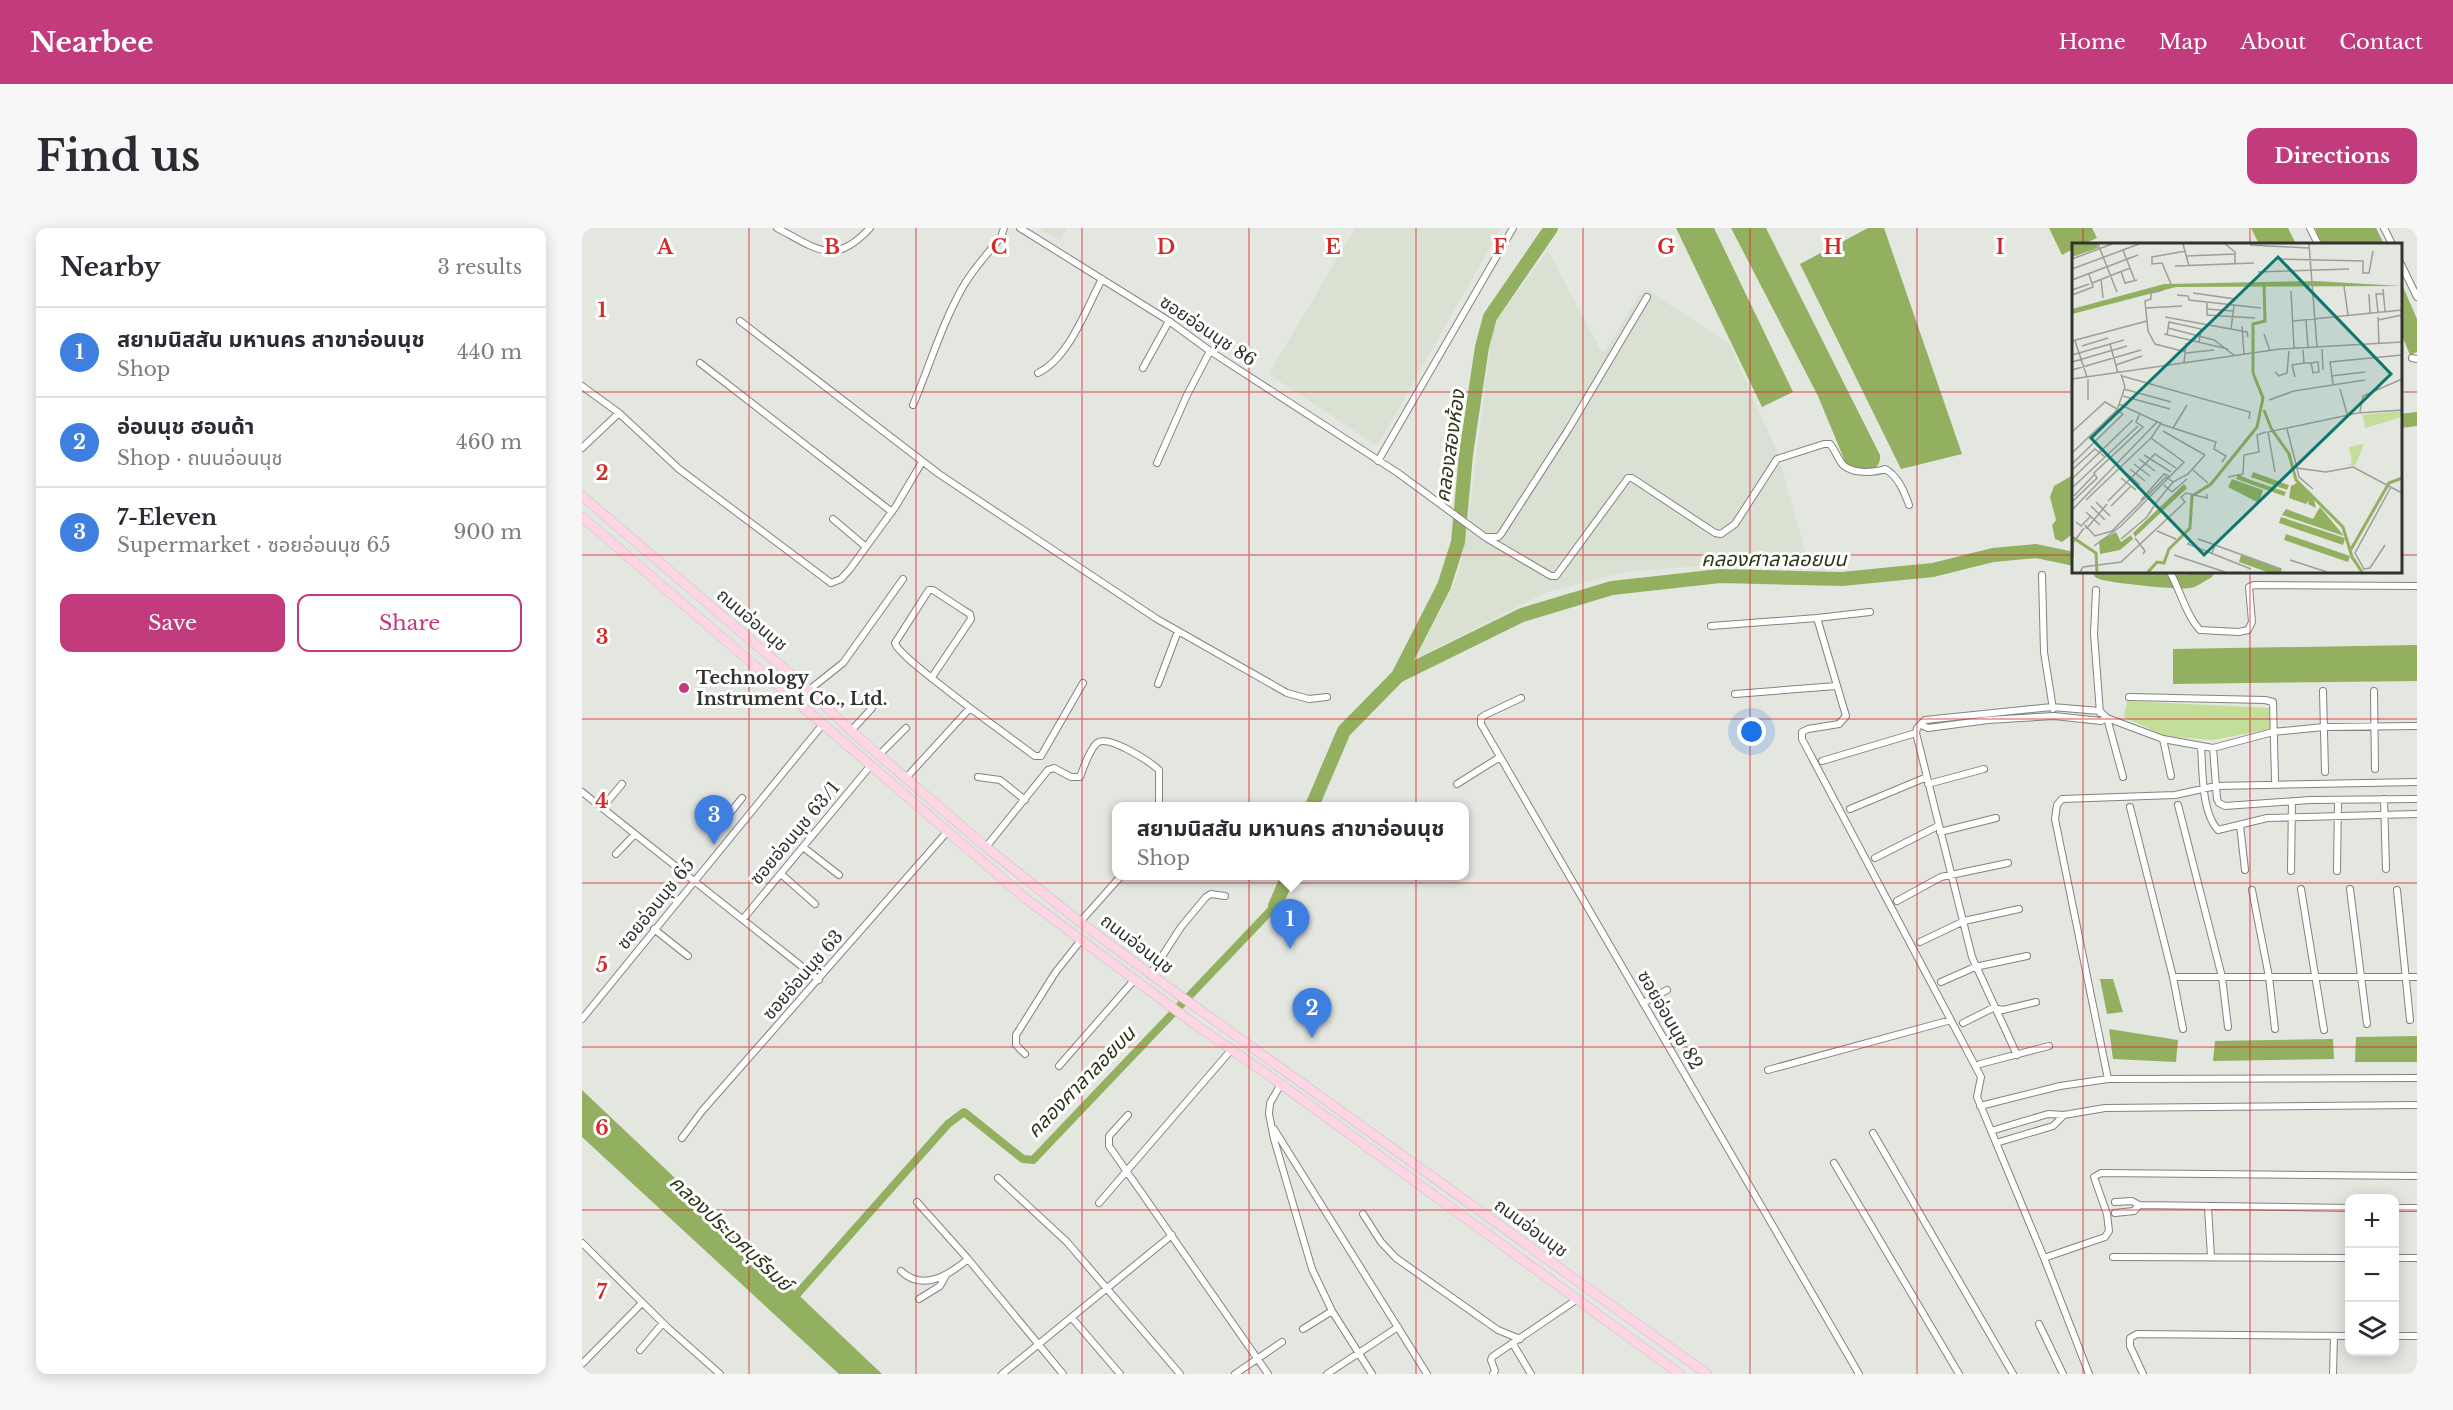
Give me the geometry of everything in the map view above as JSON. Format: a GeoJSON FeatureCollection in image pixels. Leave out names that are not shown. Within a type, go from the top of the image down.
{"type":"FeatureCollection","features":[{"type":"Feature","properties":{"kind":"main road","name":"ถนนอ่อนนุช"},"geometry":{"type":"LineString","coordinates":[[582,496],[809,690],[879,755],[1080,922],[1150,975],[1707,1374]]}},
{"type":"Feature","properties":{"kind":"main road","name":"ถนนอ่อนนุช"},"geometry":{"type":"LineString","coordinates":[[582,518],[1025,898],[1193,1023],[1281,1084],[1680,1374]]}},
{"type":"Feature","properties":{"kind":"main road"},"geometry":{"type":"LineString","coordinates":[[690,611],[700,598]]}},
{"type":"Feature","properties":{"kind":"main road"},"geometry":{"type":"LineString","coordinates":[[823,724],[833,713]]}},
{"type":"Feature","properties":{"kind":"main road"},"geometry":{"type":"LineString","coordinates":[[1616,1329],[1625,1317]]}},
{"type":"Feature","properties":{"kind":"street"},"geometry":{"type":"LineString","coordinates":[[777,228],[810,246],[828,251],[850,247],[870,228]]}},
{"type":"Feature","properties":{"kind":"street"},"geometry":{"type":"LineString","coordinates":[[913,405],[938,339],[965,284],[1001,237],[1004,228]]}},
{"type":"Feature","properties":{"kind":"street","name":"ซอยอ่อนนุช 86"},"geometry":{"type":"LineString","coordinates":[[1020,228],[1169,321],[1210,351],[1378,460],[1470,527],[1551,576],[1556,576],[1628,478],[1632,478],[1715,533],[1721,534],[1735,524],[1777,459],[1830,444],[1844,466],[1854,471],[1876,472],[1885,469],[1892,473],[1904,490],[1909,505]]}},
{"type":"Feature","properties":{"kind":"street"},"geometry":{"type":"LineString","coordinates":[[1378,460],[1513,228]]}},
{"type":"Feature","properties":{"kind":"street"},"geometry":{"type":"LineString","coordinates":[[2310,228],[2318,243]]}},
{"type":"Feature","properties":{"kind":"street"},"geometry":{"type":"LineString","coordinates":[[2384,228],[2392,243]]}},
{"type":"Feature","properties":{"kind":"street"},"geometry":{"type":"LineString","coordinates":[[2402,266],[2417,297]]}},
{"type":"Feature","properties":{"kind":"street"},"geometry":{"type":"LineString","coordinates":[[1038,373],[1056,361],[1066,347],[1102,279]]}},
{"type":"Feature","properties":{"kind":"street"},"geometry":{"type":"LineString","coordinates":[[1485,537],[1498,537],[1501,534],[1568,430],[1647,297]]}},
{"type":"Feature","properties":{"kind":"street"},"geometry":{"type":"LineString","coordinates":[[740,321],[922,462],[1178,631],[1287,693],[1309,699],[1327,697]]}},
{"type":"Feature","properties":{"kind":"street"},"geometry":{"type":"LineString","coordinates":[[1143,368],[1169,321]]}},
{"type":"Feature","properties":{"kind":"street"},"geometry":{"type":"LineString","coordinates":[[1157,464],[1187,395],[1210,351]]}},
{"type":"Feature","properties":{"kind":"street"},"geometry":{"type":"LineString","coordinates":[[700,363],[892,512]]}},
{"type":"Feature","properties":{"kind":"street"},"geometry":{"type":"LineString","coordinates":[[582,386],[619,413],[679,470],[831,583],[841,579],[867,547],[892,512],[922,462]]}},
{"type":"Feature","properties":{"kind":"street"},"geometry":{"type":"LineString","coordinates":[[582,448],[619,413]]}},
{"type":"Feature","properties":{"kind":"street"},"geometry":{"type":"LineString","coordinates":[[833,519],[867,547]]}},
{"type":"Feature","properties":{"kind":"street"},"geometry":{"type":"LineString","coordinates":[[2171,573],[2193,622],[2200,630],[2239,632],[2248,630],[2252,622],[2250,587],[2254,585],[2417,586]]}},
{"type":"Feature","properties":{"kind":"street"},"geometry":{"type":"LineString","coordinates":[[2042,575],[2044,652],[2054,716]]}},
{"type":"Feature","properties":{"kind":"street"},"geometry":{"type":"LineString","coordinates":[[809,690],[843,663],[903,579]]}},
{"type":"Feature","properties":{"kind":"street"},"geometry":{"type":"LineString","coordinates":[[932,677],[970,619],[970,614],[933,590],[929,590],[895,642],[896,646],[932,677],[970,708],[1035,756],[1041,756],[1083,683]]}},
{"type":"Feature","properties":{"kind":"street"},"geometry":{"type":"LineString","coordinates":[[2096,590],[2094,634],[2100,711],[2123,777]]}},
{"type":"Feature","properties":{"kind":"street"},"geometry":{"type":"LineString","coordinates":[[1711,626],[1870,612]]}},
{"type":"Feature","properties":{"kind":"street"},"geometry":{"type":"LineString","coordinates":[[1817,618],[1846,716],[1839,724],[1802,732],[1802,739],[1981,1077],[1977,1097],[1980,1106],[2044,1258],[2089,1374]]}},
{"type":"Feature","properties":{"kind":"street"},"geometry":{"type":"LineString","coordinates":[[1158,684],[1178,631]]}},
{"type":"Feature","properties":{"kind":"street"},"geometry":{"type":"LineString","coordinates":[[1735,694],[1836,686]]}},
{"type":"Feature","properties":{"kind":"street"},"geometry":{"type":"LineString","coordinates":[[2374,691],[2375,769]]}},
{"type":"Feature","properties":{"kind":"street"},"geometry":{"type":"LineString","coordinates":[[2323,692],[2325,772]]}},
{"type":"Feature","properties":{"kind":"street","name":"ซอยอ่อนนุช 82"},"geometry":{"type":"LineString","coordinates":[[1521,698],[1481,718],[1481,724],[1859,1374]]}},
{"type":"Feature","properties":{"kind":"street"},"geometry":{"type":"LineString","coordinates":[[2129,698],[2273,702],[2274,780]]}},
{"type":"Feature","properties":{"kind":"street"},"geometry":{"type":"LineString","coordinates":[[2017,1055],[1975,967],[1939,829],[1916,733],[1917,728],[1925,720],[2052,707],[2100,711]]}},
{"type":"Feature","properties":{"kind":"street"},"geometry":{"type":"LineString","coordinates":[[851,731],[872,708]]}},
{"type":"Feature","properties":{"kind":"street"},"geometry":{"type":"LineString","coordinates":[[906,778],[970,708]]}},
{"type":"Feature","properties":{"kind":"street"},"geometry":{"type":"LineString","coordinates":[[1921,725],[1928,728],[1988,720],[2054,716],[2104,719],[2163,739],[2213,748],[2273,732],[2417,725]]}},
{"type":"Feature","properties":{"kind":"street","name":"ซอยอ่อนนุช 65"},"geometry":{"type":"LineString","coordinates":[[582,1019],[823,724]]}},
{"type":"Feature","properties":{"kind":"street"},"geometry":{"type":"LineString","coordinates":[[879,755],[906,728]]}},
{"type":"Feature","properties":{"kind":"street"},"geometry":{"type":"LineString","coordinates":[[1822,761],[1916,733]]}},
{"type":"Feature","properties":{"kind":"street"},"geometry":{"type":"LineString","coordinates":[[2163,739],[2171,776]]}},
{"type":"Feature","properties":{"kind":"street"},"geometry":{"type":"LineString","coordinates":[[987,847],[1048,770],[1054,768],[1071,777],[1080,777],[1099,741],[1108,740],[1159,770],[1159,802]]}},
{"type":"Feature","properties":{"kind":"street"},"geometry":{"type":"LineString","coordinates":[[2201,747],[2204,789],[2210,818],[2218,830],[2267,818],[2417,814]]}},
{"type":"Feature","properties":{"kind":"street"},"geometry":{"type":"LineString","coordinates":[[2213,748],[2217,799],[2225,806],[2292,801],[2417,799]]}},
{"type":"Feature","properties":{"kind":"street"},"geometry":{"type":"LineString","coordinates":[[1457,784],[1500,757]]}},
{"type":"Feature","properties":{"kind":"street","name":"ซอยอ่อนนุช 63/1"},"geometry":{"type":"LineString","coordinates":[[743,919],[871,765]]}},
{"type":"Feature","properties":{"kind":"street"},"geometry":{"type":"LineString","coordinates":[[1850,809],[1928,781],[1984,770]]}},
{"type":"Feature","properties":{"kind":"street"},"geometry":{"type":"LineString","coordinates":[[978,777],[1000,780],[1025,800]]}},
{"type":"Feature","properties":{"kind":"street"},"geometry":{"type":"LineString","coordinates":[[2108,1079],[2055,819],[2057,805],[2062,799],[2175,795],[2216,786],[2417,782]]}},
{"type":"Feature","properties":{"kind":"street"},"geometry":{"type":"LineString","coordinates":[[602,808],[622,784]]}},
{"type":"Feature","properties":{"kind":"street"},"geometry":{"type":"LineString","coordinates":[[582,792],[819,980]]}},
{"type":"Feature","properties":{"kind":"street"},"geometry":{"type":"LineString","coordinates":[[723,822],[742,798]]}},
{"type":"Feature","properties":{"kind":"street"},"geometry":{"type":"LineString","coordinates":[[2337,871],[2338,800]]}},
{"type":"Feature","properties":{"kind":"street"},"geometry":{"type":"LineString","coordinates":[[2384,800],[2386,869]]}},
{"type":"Feature","properties":{"kind":"street"},"geometry":{"type":"LineString","coordinates":[[2291,872],[2292,801]]}},
{"type":"Feature","properties":{"kind":"street"},"geometry":{"type":"LineString","coordinates":[[2178,805],[2222,977],[2228,1027]]}},
{"type":"Feature","properties":{"kind":"street"},"geometry":{"type":"LineString","coordinates":[[2130,807],[2173,977],[2183,1029]]}},
{"type":"Feature","properties":{"kind":"street"},"geometry":{"type":"LineString","coordinates":[[733,809],[746,818]]}},
{"type":"Feature","properties":{"kind":"street"},"geometry":{"type":"LineString","coordinates":[[1875,858],[1939,829],[1996,818]]}},
{"type":"Feature","properties":{"kind":"street"},"geometry":{"type":"LineString","coordinates":[[2240,825],[2245,870]]}},
{"type":"Feature","properties":{"kind":"street","name":"ซอยอ่อนนุช 63"},"geometry":{"type":"LineString","coordinates":[[682,1138],[702,1112],[947,832]]}},
{"type":"Feature","properties":{"kind":"street"},"geometry":{"type":"LineString","coordinates":[[616,854],[634,834]]}},
{"type":"Feature","properties":{"kind":"street"},"geometry":{"type":"LineString","coordinates":[[803,847],[839,875]]}},
{"type":"Feature","properties":{"kind":"street"},"geometry":{"type":"LineString","coordinates":[[1897,901],[1941,877],[2008,863]]}},
{"type":"Feature","properties":{"kind":"street"},"geometry":{"type":"LineString","coordinates":[[780,874],[815,904]]}},
{"type":"Feature","properties":{"kind":"street"},"geometry":{"type":"LineString","coordinates":[[1080,922],[1117,880]]}},
{"type":"Feature","properties":{"kind":"street"},"geometry":{"type":"LineString","coordinates":[[2301,889],[2324,1030]]}},
{"type":"Feature","properties":{"kind":"street"},"geometry":{"type":"LineString","coordinates":[[2350,889],[2367,1024]]}},
{"type":"Feature","properties":{"kind":"street"},"geometry":{"type":"LineString","coordinates":[[2252,890],[2269,977],[2275,1029]]}},
{"type":"Feature","properties":{"kind":"street"},"geometry":{"type":"LineString","coordinates":[[2397,890],[2410,1020]]}},
{"type":"Feature","properties":{"kind":"street"},"geometry":{"type":"LineString","coordinates":[[1150,975],[1181,927],[1206,897],[1211,894],[1225,896]]}},
{"type":"Feature","properties":{"kind":"street"},"geometry":{"type":"LineString","coordinates":[[1920,942],[1964,921],[2019,909]]}},
{"type":"Feature","properties":{"kind":"street"},"geometry":{"type":"LineString","coordinates":[[654,929],[688,956]]}},
{"type":"Feature","properties":{"kind":"street"},"geometry":{"type":"LineString","coordinates":[[1025,1054],[1016,1045],[1016,1035],[1055,973],[1081,940]]}},
{"type":"Feature","properties":{"kind":"street"},"geometry":{"type":"LineString","coordinates":[[1941,982],[1975,967],[2027,956]]}},
{"type":"Feature","properties":{"kind":"street"},"geometry":{"type":"LineString","coordinates":[[2173,977],[2417,977]]}},
{"type":"Feature","properties":{"kind":"street"},"geometry":{"type":"LineString","coordinates":[[1059,1066],[1134,979]]}},
{"type":"Feature","properties":{"kind":"street"},"geometry":{"type":"LineString","coordinates":[[1644,1003],[1667,990]]}},
{"type":"Feature","properties":{"kind":"street"},"geometry":{"type":"LineString","coordinates":[[1963,1023],[1993,1008],[2003,1010],[2036,1002]]}},
{"type":"Feature","properties":{"kind":"street"},"geometry":{"type":"LineString","coordinates":[[1768,1070],[1951,1020]]}},
{"type":"Feature","properties":{"kind":"street"},"geometry":{"type":"LineString","coordinates":[[1980,1064],[2049,1046]]}},
{"type":"Feature","properties":{"kind":"street"},"geometry":{"type":"LineString","coordinates":[[1099,1203],[1232,1049]]}},
{"type":"Feature","properties":{"kind":"street"},"geometry":{"type":"LineString","coordinates":[[1980,1106],[2060,1086],[2108,1079],[2417,1078]]}},
{"type":"Feature","properties":{"kind":"street"},"geometry":{"type":"LineString","coordinates":[[1281,1084],[1270,1103],[1270,1123],[1304,1248],[1332,1311],[1372,1374]]}},
{"type":"Feature","properties":{"kind":"street"},"geometry":{"type":"LineString","coordinates":[[1991,1131],[2048,1114],[2064,1115],[2105,1108],[2417,1105]]}},
{"type":"Feature","properties":{"kind":"street"},"geometry":{"type":"LineString","coordinates":[[1128,1115],[1109,1136],[1108,1141],[1268,1374]]}},
{"type":"Feature","properties":{"kind":"street"},"geometry":{"type":"LineString","coordinates":[[1996,1143],[2053,1126],[2064,1115]]}},
{"type":"Feature","properties":{"kind":"street"},"geometry":{"type":"LineString","coordinates":[[1270,1123],[1428,1374]]}},
{"type":"Feature","properties":{"kind":"street"},"geometry":{"type":"LineString","coordinates":[[1873,1133],[2013,1374]]}},
{"type":"Feature","properties":{"kind":"street"},"geometry":{"type":"LineString","coordinates":[[1834,1163],[1959,1374]]}},
{"type":"Feature","properties":{"kind":"street"},"geometry":{"type":"LineString","coordinates":[[2044,1258],[2105,1237],[2109,1231],[2111,1214],[2110,1203],[2094,1177],[2101,1173],[2417,1176]]}},
{"type":"Feature","properties":{"kind":"street"},"geometry":{"type":"LineString","coordinates":[[998,1178],[1067,1242],[1180,1374]]}},
{"type":"Feature","properties":{"kind":"street"},"geometry":{"type":"LineString","coordinates":[[2110,1203],[2132,1201],[2139,1205],[2345,1208]]}},
{"type":"Feature","properties":{"kind":"street"},"geometry":{"type":"LineString","coordinates":[[917,1202],[968,1259],[1063,1374]]}},
{"type":"Feature","properties":{"kind":"street"},"geometry":{"type":"LineString","coordinates":[[2111,1214],[2134,1211],[2139,1205]]}},
{"type":"Feature","properties":{"kind":"street"},"geometry":{"type":"LineString","coordinates":[[2208,1207],[2211,1257]]}},
{"type":"Feature","properties":{"kind":"street"},"geometry":{"type":"LineString","coordinates":[[2399,1208],[2417,1208]]}},
{"type":"Feature","properties":{"kind":"street"},"geometry":{"type":"LineString","coordinates":[[1363,1214],[1381,1242],[1396,1258],[1498,1330],[1520,1339]]}},
{"type":"Feature","properties":{"kind":"street"},"geometry":{"type":"LineString","coordinates":[[1005,1373],[1172,1235]]}},
{"type":"Feature","properties":{"kind":"street"},"geometry":{"type":"LineString","coordinates":[[582,1243],[663,1323],[720,1374]]}},
{"type":"Feature","properties":{"kind":"street"},"geometry":{"type":"LineString","coordinates":[[2112,1257],[2345,1258]]}},
{"type":"Feature","properties":{"kind":"street"},"geometry":{"type":"LineString","coordinates":[[2399,1258],[2417,1258]]}},
{"type":"Feature","properties":{"kind":"street"},"geometry":{"type":"LineString","coordinates":[[902,1271],[913,1280],[923,1281],[946,1275],[968,1259]]}},
{"type":"Feature","properties":{"kind":"street"},"geometry":{"type":"LineString","coordinates":[[919,1299],[940,1286],[946,1275]]}},
{"type":"Feature","properties":{"kind":"street"},"geometry":{"type":"LineString","coordinates":[[1493,1374],[1495,1371],[1492,1357],[1576,1300]]}},
{"type":"Feature","properties":{"kind":"street"},"geometry":{"type":"LineString","coordinates":[[583,1361],[642,1303]]}},
{"type":"Feature","properties":{"kind":"street"},"geometry":{"type":"LineString","coordinates":[[1303,1329],[1332,1311]]}},
{"type":"Feature","properties":{"kind":"street"},"geometry":{"type":"LineString","coordinates":[[1072,1318],[1120,1374]]}},
{"type":"Feature","properties":{"kind":"street"},"geometry":{"type":"LineString","coordinates":[[640,1350],[663,1323]]}},
{"type":"Feature","properties":{"kind":"street"},"geometry":{"type":"LineString","coordinates":[[2039,1324],[2064,1374]]}},
{"type":"Feature","properties":{"kind":"street"},"geometry":{"type":"LineString","coordinates":[[1327,1374],[1398,1327]]}},
{"type":"Feature","properties":{"kind":"street"},"geometry":{"type":"LineString","coordinates":[[2143,1374],[2130,1347],[2130,1338],[2137,1334],[2345,1336]]}},
{"type":"Feature","properties":{"kind":"street"},"geometry":{"type":"LineString","coordinates":[[2333,1374],[2334,1336]]}},
{"type":"Feature","properties":{"kind":"street"},"geometry":{"type":"LineString","coordinates":[[2399,1336],[2417,1336]]}},
{"type":"Feature","properties":{"kind":"street"},"geometry":{"type":"LineString","coordinates":[[1235,1374],[1282,1342]]}},
{"type":"Feature","properties":{"kind":"street"},"geometry":{"type":"LineString","coordinates":[[1513,1344],[1531,1374]]}},
{"type":"Feature","properties":{"kind":"shaded area"},"geometry":{"type":"Polygon","coordinates":[[[1038,228],[1067,228],[1059,240],[1038,228]]]}},
{"type":"Feature","properties":{"kind":"shaded area"},"geometry":{"type":"Polygon","coordinates":[[[1355,228],[1501,228],[1377,446],[1269,374],[1355,228]]]}},
{"type":"Feature","properties":{"kind":"shaded area"},"geometry":{"type":"Polygon","coordinates":[[[1548,251],[1601,351],[1605,351],[1644,288],[1729,344],[1776,449],[1809,565],[1771,567],[1725,564],[1624,572],[1547,592],[1416,658],[1458,576],[1467,531],[1492,334],[1497,319],[1548,251]]]}},
{"type":"Feature","properties":{"kind":"shaded area"},"geometry":{"type":"Polygon","coordinates":[[[2127,701],[2269,708],[2271,729],[2213,740],[2165,736],[2124,717],[2127,701]]]}},
{"type":"Feature","properties":{"kind":"water"},"geometry":{"type":"Polygon","coordinates":[[[1676,228],[1714,228],[1793,392],[1762,407],[1676,228]]]}},
{"type":"Feature","properties":{"kind":"water"},"geometry":{"type":"Polygon","coordinates":[[[1731,228],[1766,228],[1880,455],[1878,465],[1870,472],[1859,474],[1849,471],[1818,396],[1731,228]]]}},
{"type":"Feature","properties":{"kind":"water"},"geometry":{"type":"Polygon","coordinates":[[[1868,228],[1884,228],[1962,454],[1901,469],[1800,264],[1868,228]]]}},
{"type":"Feature","properties":{"kind":"water"},"geometry":{"type":"Polygon","coordinates":[[[2049,228],[2092,228],[2097,238],[2085,243],[2072,243],[2072,250],[2062,255],[2049,228]]]}},
{"type":"Feature","properties":{"kind":"water"},"geometry":{"type":"Polygon","coordinates":[[[2251,228],[2288,228],[2296,243],[2258,243],[2251,228]]]}},
{"type":"Feature","properties":{"kind":"water"},"geometry":{"type":"Polygon","coordinates":[[[2315,228],[2376,228],[2384,243],[2322,243],[2315,228]]]}},
{"type":"Feature","properties":{"kind":"water"},"geometry":{"type":"Polygon","coordinates":[[[2402,284],[2417,319],[2417,352],[2410,355],[2402,335],[2402,284]]]}},
{"type":"Feature","properties":{"kind":"water"},"geometry":{"type":"Polygon","coordinates":[[[2072,476],[2072,537],[2062,542],[2055,539],[2052,525],[2056,520],[2050,497],[2054,486],[2072,476]]]}},
{"type":"Feature","properties":{"kind":"water"},"geometry":{"type":"Polygon","coordinates":[[[2417,645],[2417,681],[2173,684],[2173,649],[2417,645]]]}},
{"type":"Feature","properties":{"kind":"water"},"geometry":{"type":"Polygon","coordinates":[[[2100,979],[2113,979],[2123,1012],[2107,1014],[2100,979]]]}},
{"type":"Feature","properties":{"kind":"water"},"geometry":{"type":"Polygon","coordinates":[[[2109,1029],[2178,1040],[2176,1062],[2113,1059],[2109,1029]]]}},
{"type":"Feature","properties":{"kind":"water"},"geometry":{"type":"Polygon","coordinates":[[[2417,1036],[2417,1062],[2355,1062],[2356,1037],[2417,1036]]]}},
{"type":"Feature","properties":{"kind":"water"},"geometry":{"type":"Polygon","coordinates":[[[2333,1039],[2334,1059],[2213,1061],[2215,1041],[2333,1039]]]}},
{"type":"Feature","properties":{"kind":"water","name":"คลองประเวศบุรีรมย์"},"geometry":{"type":"Polygon","coordinates":[[[582,1090],[882,1374],[839,1374],[582,1137],[582,1090]]]}},
{"type":"Feature","properties":{"kind":"waterway","name":"คลองสองห้อง"},"geometry":{"type":"LineString","coordinates":[[1398,676],[1444,586],[1458,542],[1466,454],[1482,347],[1490,317],[1551,228]]}},
{"type":"Feature","properties":{"kind":"waterway","name":"คลองศาลาลอยบน"},"geometry":{"type":"LineString","coordinates":[[2402,421],[2417,419]]}},
{"type":"Feature","properties":{"kind":"waterway","name":"คลองศาลาลอยบน"},"geometry":{"type":"LineString","coordinates":[[1314,802],[1344,731],[1398,676],[1522,615],[1612,588],[1720,576],[1842,579],[1933,570],[1993,555],[2036,551],[2072,559]]}},
{"type":"Feature","properties":{"kind":"waterway","name":"คลองศาลาลอยบน"},"geometry":{"type":"LineString","coordinates":[[2103,573],[2184,581],[2190,581],[2205,573]]}},
{"type":"Feature","properties":{"kind":"waterway","name":"คลองศาลาลอยบน"},"geometry":{"type":"LineString","coordinates":[[1275,906],[1286,880]]}},
{"type":"Feature","properties":{"kind":"waterway","name":"คลองศาลาลอยบน"},"geometry":{"type":"LineString","coordinates":[[791,1301],[948,1124],[964,1112],[1023,1159],[1033,1160],[1275,906]]}},
{"type":"Feature","properties":{"kind":"place","name":"Technology Instrument Co., Ltd."},"geometry":{"type":"Point","coordinates":[684,688]}},
{"type":"Feature","properties":{"kind":"place","name":"7-Eleven"},"geometry":{"type":"Point","coordinates":[714,845]}},
{"type":"Feature","properties":{"kind":"place","name":"สยามนิสสัน มหานคร สาขาอ่อนนุช"},"geometry":{"type":"Point","coordinates":[1290,949]}},
{"type":"Feature","properties":{"kind":"place","name":"อ่อนนุช ฮอนด้า"},"geometry":{"type":"Point","coordinates":[1312,1038]}}]}
